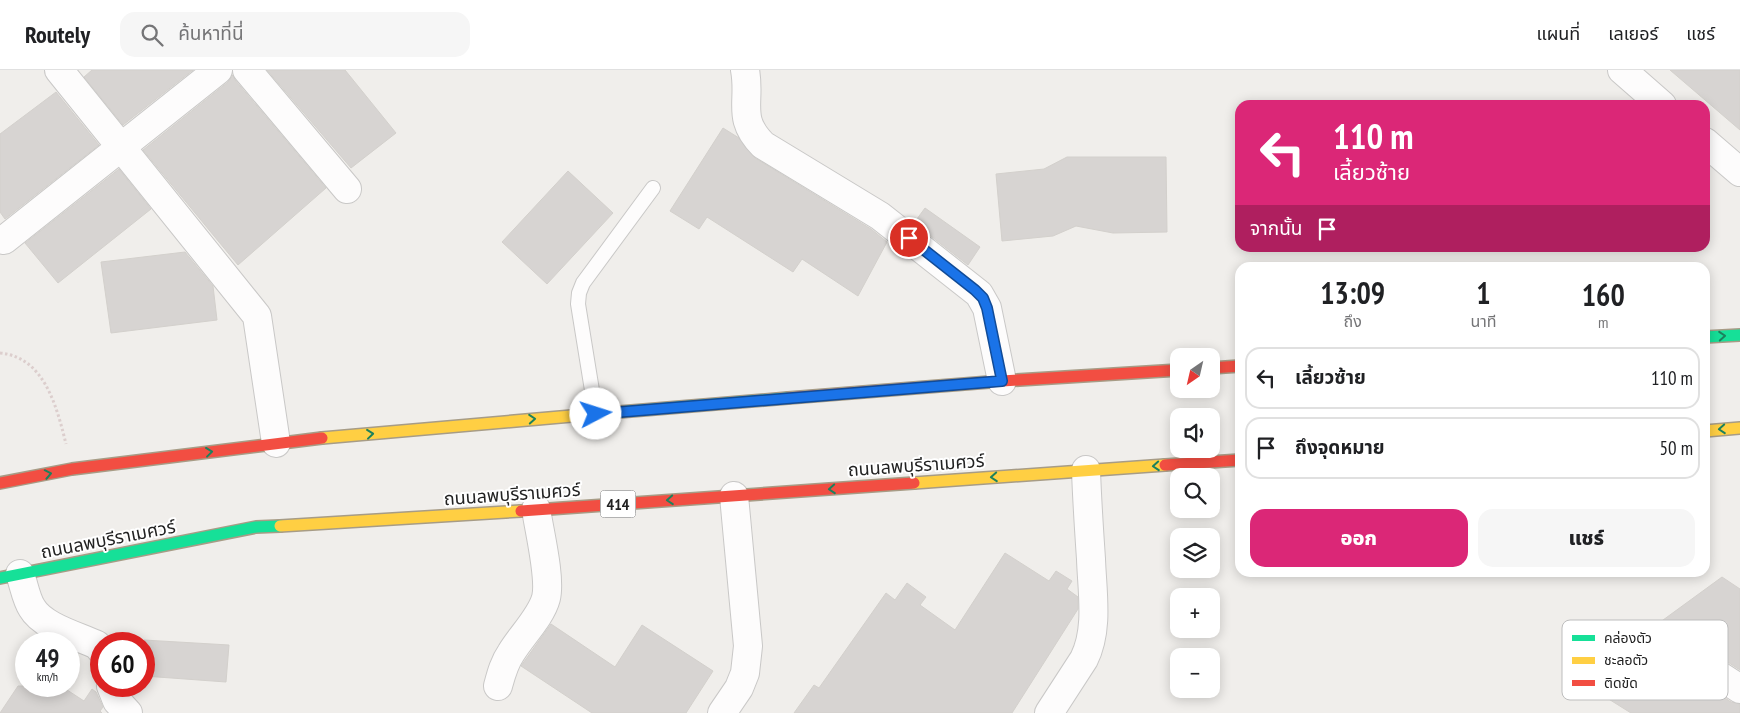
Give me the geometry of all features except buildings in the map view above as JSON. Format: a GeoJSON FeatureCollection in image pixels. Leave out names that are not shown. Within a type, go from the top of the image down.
{"type":"FeatureCollection","features":[{"type":"Feature","properties":{"kind":"main road"},"geometry":{"type":"LineString","coordinates":[[1710,337],[1740,335]]}},
{"type":"Feature","properties":{"kind":"main road"},"geometry":{"type":"LineString","coordinates":[[1220,367],[1235,366]]}},
{"type":"Feature","properties":{"kind":"main road"},"geometry":{"type":"LineString","coordinates":[[0,483],[72,469],[276,443],[460,424],[1002,381],[1170,371]]}},
{"type":"Feature","properties":{"kind":"main road"},"geometry":{"type":"LineString","coordinates":[[1710,431],[1740,428]]}},
{"type":"Feature","properties":{"kind":"main road","name":"ถนนลพบุรีราเมศวร์"},"geometry":{"type":"LineString","coordinates":[[10,576],[256,527],[441,516],[1235,460]]}},
{"type":"Feature","properties":{"kind":"street"},"geometry":{"type":"LineString","coordinates":[[59,70],[257,316],[276,443]]}},
{"type":"Feature","properties":{"kind":"street"},"geometry":{"type":"LineString","coordinates":[[4,240],[218,70]]}},
{"type":"Feature","properties":{"kind":"street"},"geometry":{"type":"LineString","coordinates":[[247,70],[346,189]]}},
{"type":"Feature","properties":{"kind":"street"},"geometry":{"type":"LineString","coordinates":[[745,70],[746,117],[751,131],[764,145],[880,216],[983,298],[990,318],[1002,381]]}},
{"type":"Feature","properties":{"kind":"street"},"geometry":{"type":"LineString","coordinates":[[1622,70],[1656,100]]}},
{"type":"Feature","properties":{"kind":"street"},"geometry":{"type":"LineString","coordinates":[[1710,146],[1740,172]]}},
{"type":"Feature","properties":{"kind":"street"},"geometry":{"type":"LineString","coordinates":[[1049,713],[1084,659],[1092,634],[1093,602],[1086,470]]}},
{"type":"Feature","properties":{"kind":"street"},"geometry":{"type":"LineString","coordinates":[[722,713],[739,688],[745,673],[748,646],[734,496]]}},
{"type":"Feature","properties":{"kind":"street"},"geometry":{"type":"LineString","coordinates":[[498,686],[510,655],[531,625],[546,598],[545,561],[536,509]]}},
{"type":"Feature","properties":{"kind":"street"},"geometry":{"type":"LineString","coordinates":[[10,576],[38,616],[49,624],[90,642]]}},
{"type":"Feature","properties":{"kind":"street"},"geometry":{"type":"LineString","coordinates":[[1728,681],[1740,689]]}},
{"type":"Feature","properties":{"kind":"street"},"geometry":{"type":"LineString","coordinates":[[115,697],[128,713]]}},
{"type":"Feature","properties":{"kind":"lane"},"geometry":{"type":"LineString","coordinates":[[596,414],[578,304],[579,293],[583,283],[653,188]]}},
{"type":"Feature","properties":{"kind":"path"},"geometry":{"type":"LineString","coordinates":[[0,353],[22,360],[33,368],[44,382],[58,414],[72,469]]}},
{"type":"Feature","properties":{"kind":"traffic: fast"},"geometry":{"type":"LineString","coordinates":[[1710,337],[1740,335]]}},
{"type":"Feature","properties":{"kind":"traffic: fast"},"geometry":{"type":"LineString","coordinates":[[583,415],[788,398]]}},
{"type":"Feature","properties":{"kind":"traffic: fast"},"geometry":{"type":"LineString","coordinates":[[0,578],[256,527],[280,526]]}},
{"type":"Feature","properties":{"kind":"traffic: slow"},"geometry":{"type":"LineString","coordinates":[[322,438],[583,415]]}},
{"type":"Feature","properties":{"kind":"traffic: slow"},"geometry":{"type":"LineString","coordinates":[[1710,431],[1740,428]]}},
{"type":"Feature","properties":{"kind":"traffic: slow"},"geometry":{"type":"LineString","coordinates":[[914,483],[1165,465]]}},
{"type":"Feature","properties":{"kind":"traffic: slow"},"geometry":{"type":"LineString","coordinates":[[280,526],[521,511]]}},
{"type":"Feature","properties":{"kind":"traffic: jam"},"geometry":{"type":"LineString","coordinates":[[1220,367],[1235,366]]}},
{"type":"Feature","properties":{"kind":"traffic: jam"},"geometry":{"type":"LineString","coordinates":[[788,398],[1002,381],[1170,371]]}},
{"type":"Feature","properties":{"kind":"traffic: jam"},"geometry":{"type":"LineString","coordinates":[[0,483],[72,469],[322,438]]}},
{"type":"Feature","properties":{"kind":"traffic: jam"},"geometry":{"type":"LineString","coordinates":[[1165,465],[1235,460]]}},
{"type":"Feature","properties":{"kind":"traffic: jam"},"geometry":{"type":"LineString","coordinates":[[521,511],[914,483]]}},
{"type":"Feature","properties":{"kind":"route"},"geometry":{"type":"LineString","coordinates":[[596,414],[1002,381],[990,318],[983,298],[909,238]]}}]}
